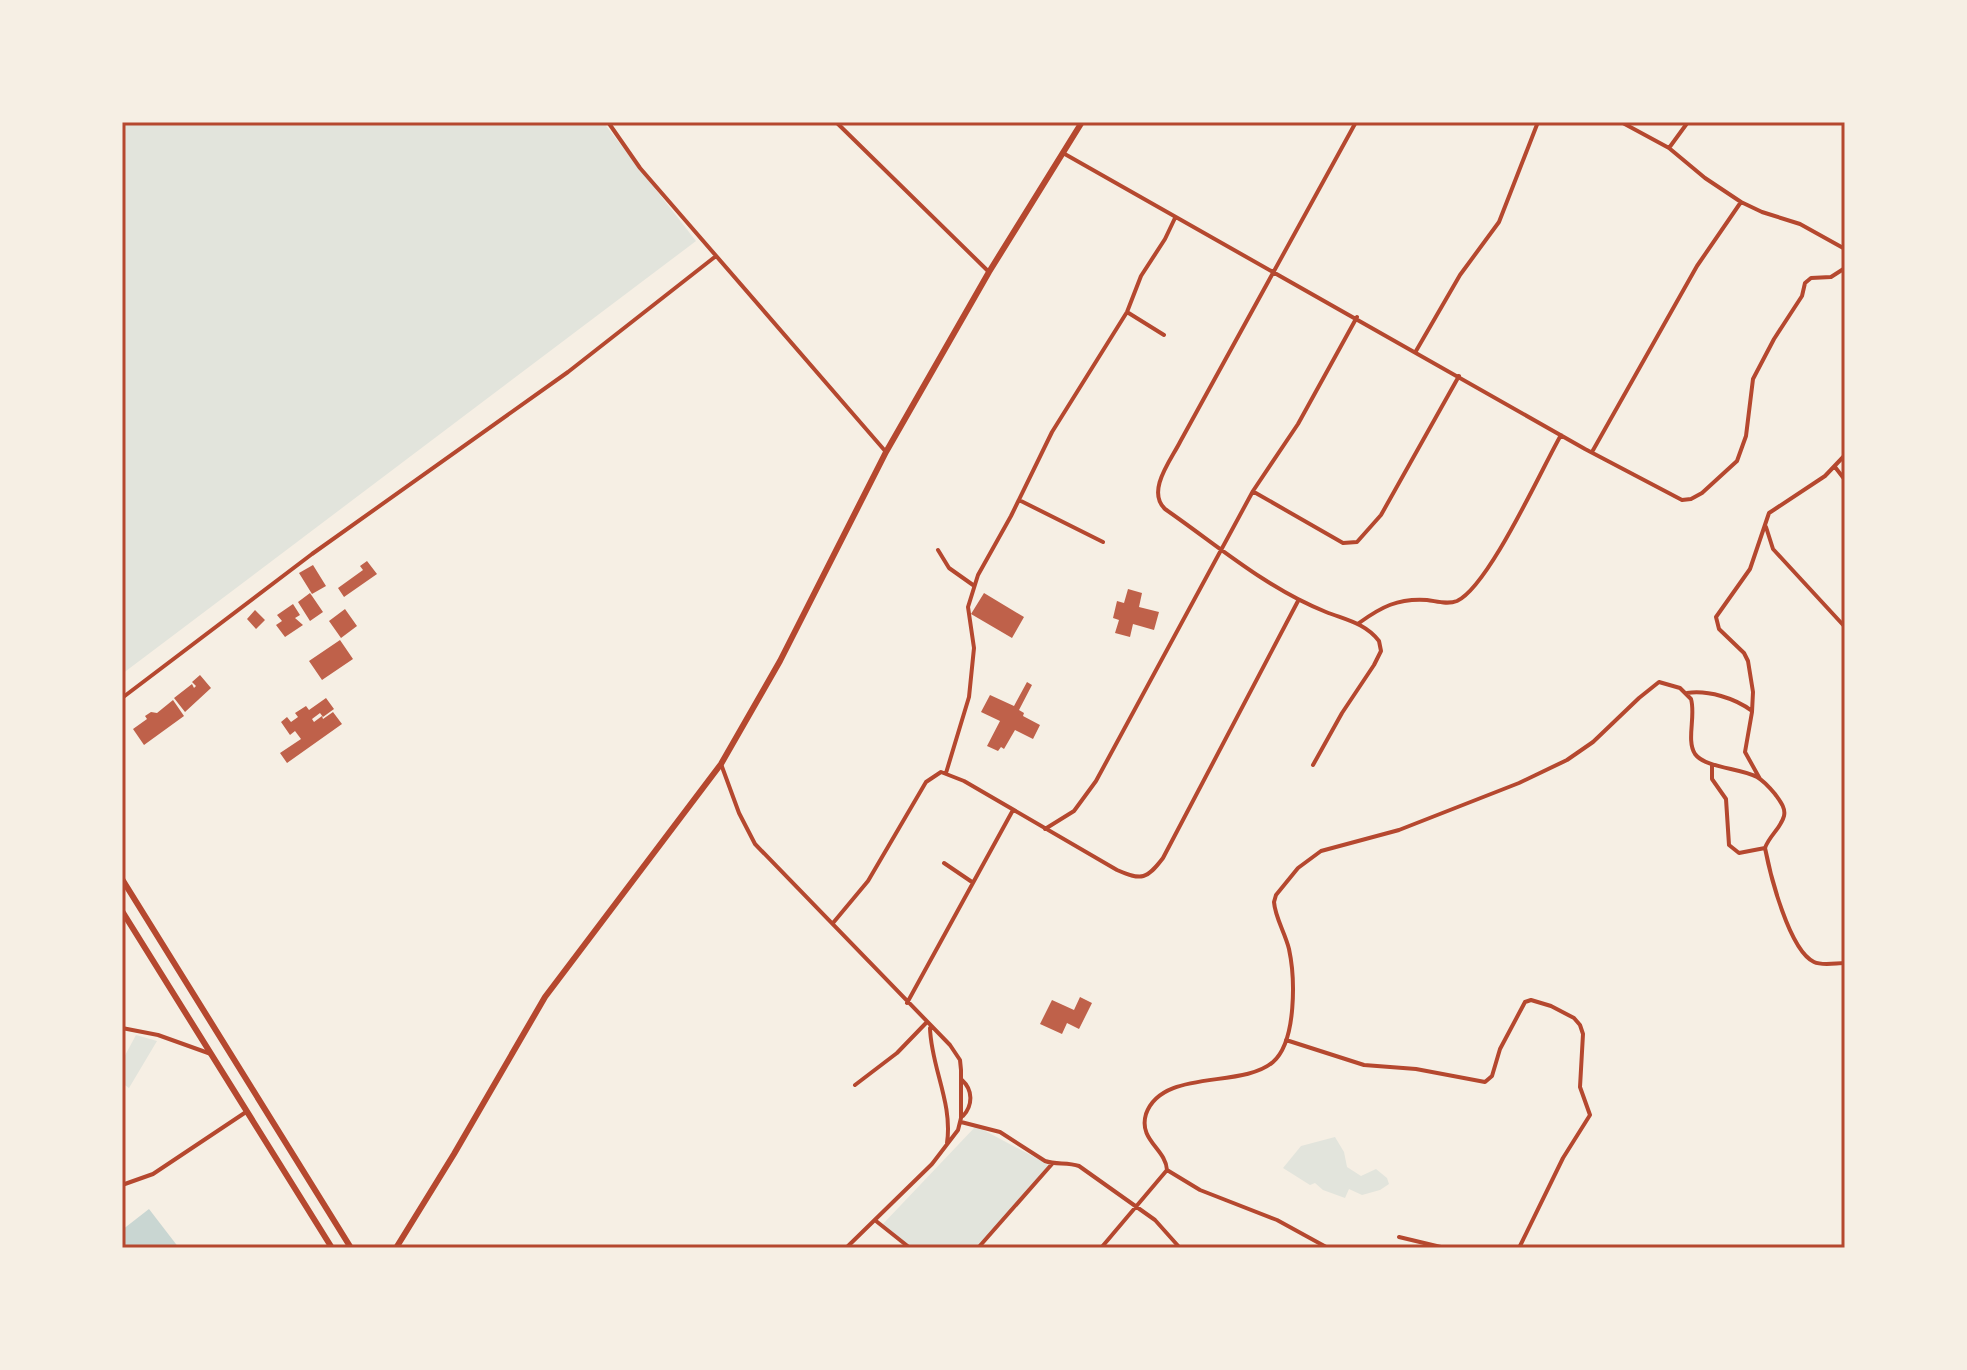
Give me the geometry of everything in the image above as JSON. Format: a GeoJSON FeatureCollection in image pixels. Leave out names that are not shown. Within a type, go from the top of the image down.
{"type":"FeatureCollection","features":[{"type":"Feature","properties":{"kind":"main road"},"geometry":{"type":"LineString","coordinates":[[396,1248],[545,997],[721,764],[780,661],[886,452],[989,272],[1082,122]]}},
{"type":"Feature","properties":{"kind":"main road"},"geometry":{"type":"LineString","coordinates":[[122,879],[351,1248]]}},
{"type":"Feature","properties":{"kind":"main road"},"geometry":{"type":"LineString","coordinates":[[122,911],[332,1248]]}},
{"type":"Feature","properties":{"kind":"street"},"geometry":{"type":"LineString","coordinates":[[608,122],[640,168],[886,452]]}},
{"type":"Feature","properties":{"kind":"street"},"geometry":{"type":"LineString","coordinates":[[836,122],[989,272]]}},
{"type":"Feature","properties":{"kind":"street"},"geometry":{"type":"LineString","coordinates":[[1313,765],[1381,651],[1379,641],[1359,623],[1298,601],[1263,580],[1160,505],[1158,488],[1240,331],[1356,122]]}},
{"type":"Feature","properties":{"kind":"street"},"geometry":{"type":"LineString","coordinates":[[1416,351],[1460,275],[1499,222],[1538,122]]}},
{"type":"Feature","properties":{"kind":"street"},"geometry":{"type":"LineString","coordinates":[[1621,122],[1669,148],[1705,178],[1741,202],[1800,224],[1845,249]]}},
{"type":"Feature","properties":{"kind":"street"},"geometry":{"type":"LineString","coordinates":[[1669,148],[1688,122]]}},
{"type":"Feature","properties":{"kind":"street"},"geometry":{"type":"LineString","coordinates":[[1063,153],[1561,435],[1682,500],[1702,493],[1729,469],[1743,451],[1753,379],[1802,296],[1805,283],[1811,278],[1831,277],[1845,268]]}},
{"type":"Feature","properties":{"kind":"street"},"geometry":{"type":"LineString","coordinates":[[1592,452],[1697,266],[1741,202]]}},
{"type":"Feature","properties":{"kind":"street"},"geometry":{"type":"LineString","coordinates":[[946,773],[969,697],[974,648],[968,607],[973,585],[1052,432],[1127,312],[1142,274],[1175,218]]}},
{"type":"Feature","properties":{"kind":"street"},"geometry":{"type":"LineString","coordinates":[[122,698],[312,554],[568,372],[716,256]]}},
{"type":"Feature","properties":{"kind":"street"},"geometry":{"type":"LineString","coordinates":[[1127,312],[1164,335]]}},
{"type":"Feature","properties":{"kind":"street"},"geometry":{"type":"LineString","coordinates":[[1045,829],[1074,811],[1084,800],[1120,741],[1253,491],[1305,411],[1357,317]]}},
{"type":"Feature","properties":{"kind":"street"},"geometry":{"type":"LineString","coordinates":[[1253,491],[1343,543],[1357,542],[1381,515],[1459,376]]}},
{"type":"Feature","properties":{"kind":"street"},"geometry":{"type":"LineString","coordinates":[[1359,623],[1395,602],[1456,602],[1467,593],[1489,566],[1561,435]]}},
{"type":"Feature","properties":{"kind":"street"},"geometry":{"type":"LineString","coordinates":[[1845,455],[1835,467],[1769,513],[1750,569],[1716,617],[1719,629],[1744,653],[1748,661],[1753,692],[1745,752],[1760,779],[1780,800],[1784,809],[1781,822],[1765,848],[1783,916],[1804,953],[1819,963],[1845,963]]}},
{"type":"Feature","properties":{"kind":"street"},"geometry":{"type":"LineString","coordinates":[[1835,467],[1845,480]]}},
{"type":"Feature","properties":{"kind":"street"},"geometry":{"type":"LineString","coordinates":[[1019,500],[1103,542]]}},
{"type":"Feature","properties":{"kind":"street"},"geometry":{"type":"LineString","coordinates":[[1765,525],[1773,549],[1845,627]]}},
{"type":"Feature","properties":{"kind":"street"},"geometry":{"type":"LineString","coordinates":[[938,550],[949,568],[973,585]]}},
{"type":"Feature","properties":{"kind":"street"},"geometry":{"type":"LineString","coordinates":[[833,923],[868,881],[929,778],[938,773],[946,773],[1117,870],[1135,878],[1148,875],[1163,858],[1298,601]]}},
{"type":"Feature","properties":{"kind":"street"},"geometry":{"type":"LineString","coordinates":[[1101,1248],[1167,1170],[1167,1163],[1148,1138],[1145,1126],[1146,1115],[1155,1100],[1185,1085],[1263,1069],[1277,1059],[1286,1040],[1292,1005],[1291,966],[1274,902],[1276,895],[1298,868],[1321,851],[1399,830],[1519,783],[1567,760],[1593,742],[1659,682],[1687,693],[1709,693],[1743,705],[1752,712]]}},
{"type":"Feature","properties":{"kind":"street"},"geometry":{"type":"LineString","coordinates":[[1687,693],[1693,706],[1694,752],[1712,766],[1726,766],[1760,779]]}},
{"type":"Feature","properties":{"kind":"street"},"geometry":{"type":"LineString","coordinates":[[721,764],[739,813],[755,844],[956,1052],[962,1080],[961,1120]]}},
{"type":"Feature","properties":{"kind":"street"},"geometry":{"type":"LineString","coordinates":[[1712,766],[1712,779],[1726,799],[1729,845],[1739,853],[1765,848]]}},
{"type":"Feature","properties":{"kind":"street"},"geometry":{"type":"LineString","coordinates":[[907,1003],[1013,810]]}},
{"type":"Feature","properties":{"kind":"street"},"geometry":{"type":"LineString","coordinates":[[944,863],[972,882]]}},
{"type":"Feature","properties":{"kind":"street"},"geometry":{"type":"LineString","coordinates":[[1286,1040],[1364,1065],[1416,1069],[1485,1082],[1492,1076],[1500,1049],[1525,1002],[1538,1001],[1574,1018],[1583,1034],[1580,1087],[1590,1115],[1563,1158],[1519,1248]]}},
{"type":"Feature","properties":{"kind":"street"},"geometry":{"type":"LineString","coordinates":[[855,1085],[897,1053],[926,1023]]}},
{"type":"Feature","properties":{"kind":"street"},"geometry":{"type":"LineString","coordinates":[[122,1028],[158,1035],[214,1055]]}},
{"type":"Feature","properties":{"kind":"street"},"geometry":{"type":"LineString","coordinates":[[930,1028],[931,1047],[943,1086],[947,1117],[946,1148]]}},
{"type":"Feature","properties":{"kind":"street"},"geometry":{"type":"LineString","coordinates":[[846,1248],[946,1148],[966,1112],[970,1093],[962,1080]]}},
{"type":"Feature","properties":{"kind":"street"},"geometry":{"type":"LineString","coordinates":[[122,1185],[153,1174],[248,1111]]}},
{"type":"Feature","properties":{"kind":"street"},"geometry":{"type":"LineString","coordinates":[[961,1120],[1000,1132],[1052,1164],[1079,1166],[1155,1220],[1180,1248]]}},
{"type":"Feature","properties":{"kind":"street"},"geometry":{"type":"LineString","coordinates":[[978,1248],[1052,1164]]}},
{"type":"Feature","properties":{"kind":"street"},"geometry":{"type":"LineString","coordinates":[[1167,1170],[1200,1190],[1277,1220],[1328,1248]]}},
{"type":"Feature","properties":{"kind":"street"},"geometry":{"type":"LineString","coordinates":[[876,1221],[910,1248]]}},
{"type":"Feature","properties":{"kind":"street"},"geometry":{"type":"LineString","coordinates":[[1399,1237],[1445,1248]]}},
{"type":"Feature","properties":{"kind":"shaded area"},"geometry":{"type":"Polygon","coordinates":[[[122,122],[603,122],[696,241],[122,674],[122,122]]]}},
{"type":"Feature","properties":{"kind":"shaded area"},"geometry":{"type":"Polygon","coordinates":[[[136,1035],[157,1041],[129,1088],[122,1083],[122,1061],[136,1035]]]}},
{"type":"Feature","properties":{"kind":"shaded area"},"geometry":{"type":"Polygon","coordinates":[[[976,1126],[1051,1166],[978,1248],[906,1248],[881,1226],[976,1126]]]}},
{"type":"Feature","properties":{"kind":"shaded area"},"geometry":{"type":"Polygon","coordinates":[[[1335,1137],[1344,1152],[1347,1167],[1361,1176],[1376,1169],[1387,1178],[1389,1184],[1362,1195],[1349,1189],[1345,1198],[1323,1190],[1315,1183],[1310,1185],[1283,1168],[1301,1146],[1335,1137]]]}},
{"type":"Feature","properties":{"kind":"shaded area"},"geometry":{"type":"Polygon","coordinates":[[[149,1209],[179,1248],[122,1248],[122,1230],[149,1209]]]}},
{"type":"Feature","properties":{"kind":"building"},"geometry":{"type":"Polygon","coordinates":[[[367,561],[377,574],[344,597],[338,588],[363,570],[360,566],[367,561]]]}},
{"type":"Feature","properties":{"kind":"building"},"geometry":{"type":"Polygon","coordinates":[[[313,565],[326,586],[312,594],[299,573],[313,565]]]}},
{"type":"Feature","properties":{"kind":"building"},"geometry":{"type":"Polygon","coordinates":[[[1128,589],[1142,593],[1139,607],[1159,612],[1154,630],[1133,624],[1130,637],[1115,633],[1119,620],[1113,618],[1117,601],[1124,603],[1128,589]]]}},
{"type":"Feature","properties":{"kind":"building"},"geometry":{"type":"Polygon","coordinates":[[[310,593],[323,612],[310,621],[298,602],[310,593]]]}},
{"type":"Feature","properties":{"kind":"building"},"geometry":{"type":"Polygon","coordinates":[[[984,593],[1024,617],[1012,638],[971,614],[984,593]]]}},
{"type":"Feature","properties":{"kind":"building"},"geometry":{"type":"Polygon","coordinates":[[[293,604],[300,615],[295,618],[303,625],[285,637],[276,625],[282,621],[277,615],[293,604]]]}},
{"type":"Feature","properties":{"kind":"building"},"geometry":{"type":"Polygon","coordinates":[[[345,609],[357,626],[341,638],[329,621],[345,609]]]}},
{"type":"Feature","properties":{"kind":"building"},"geometry":{"type":"Polygon","coordinates":[[[255,610],[265,620],[256,629],[247,619],[255,610]]]}},
{"type":"Feature","properties":{"kind":"building"},"geometry":{"type":"Polygon","coordinates":[[[340,640],[353,659],[322,680],[309,661],[340,640]]]}},
{"type":"Feature","properties":{"kind":"building"},"geometry":{"type":"Polygon","coordinates":[[[200,675],[211,688],[185,712],[174,698],[192,684],[194,688],[196,686],[192,682],[200,675]]]}},
{"type":"Feature","properties":{"kind":"building"},"geometry":{"type":"Polygon","coordinates":[[[1027,682],[1032,685],[1019,710],[1024,713],[1023,716],[1040,725],[1033,739],[1015,730],[1004,749],[1001,747],[998,751],[987,746],[1000,721],[981,712],[990,695],[1014,706],[1027,682]]]}},
{"type":"Feature","properties":{"kind":"building"},"geometry":{"type":"Polygon","coordinates":[[[326,698],[334,709],[323,717],[320,713],[312,719],[314,722],[322,716],[323,719],[333,712],[342,724],[287,763],[280,753],[301,739],[295,731],[290,735],[281,722],[287,717],[291,722],[298,717],[295,713],[306,706],[309,710],[326,698]]]}},
{"type":"Feature","properties":{"kind":"building"},"geometry":{"type":"Polygon","coordinates":[[[173,700],[184,716],[144,745],[133,729],[147,719],[145,716],[151,712],[157,713],[173,700]]]}},
{"type":"Feature","properties":{"kind":"building"},"geometry":{"type":"Polygon","coordinates":[[[1080,997],[1092,1003],[1079,1029],[1067,1023],[1062,1034],[1040,1024],[1052,1000],[1074,1010],[1080,997]]]}}]}
